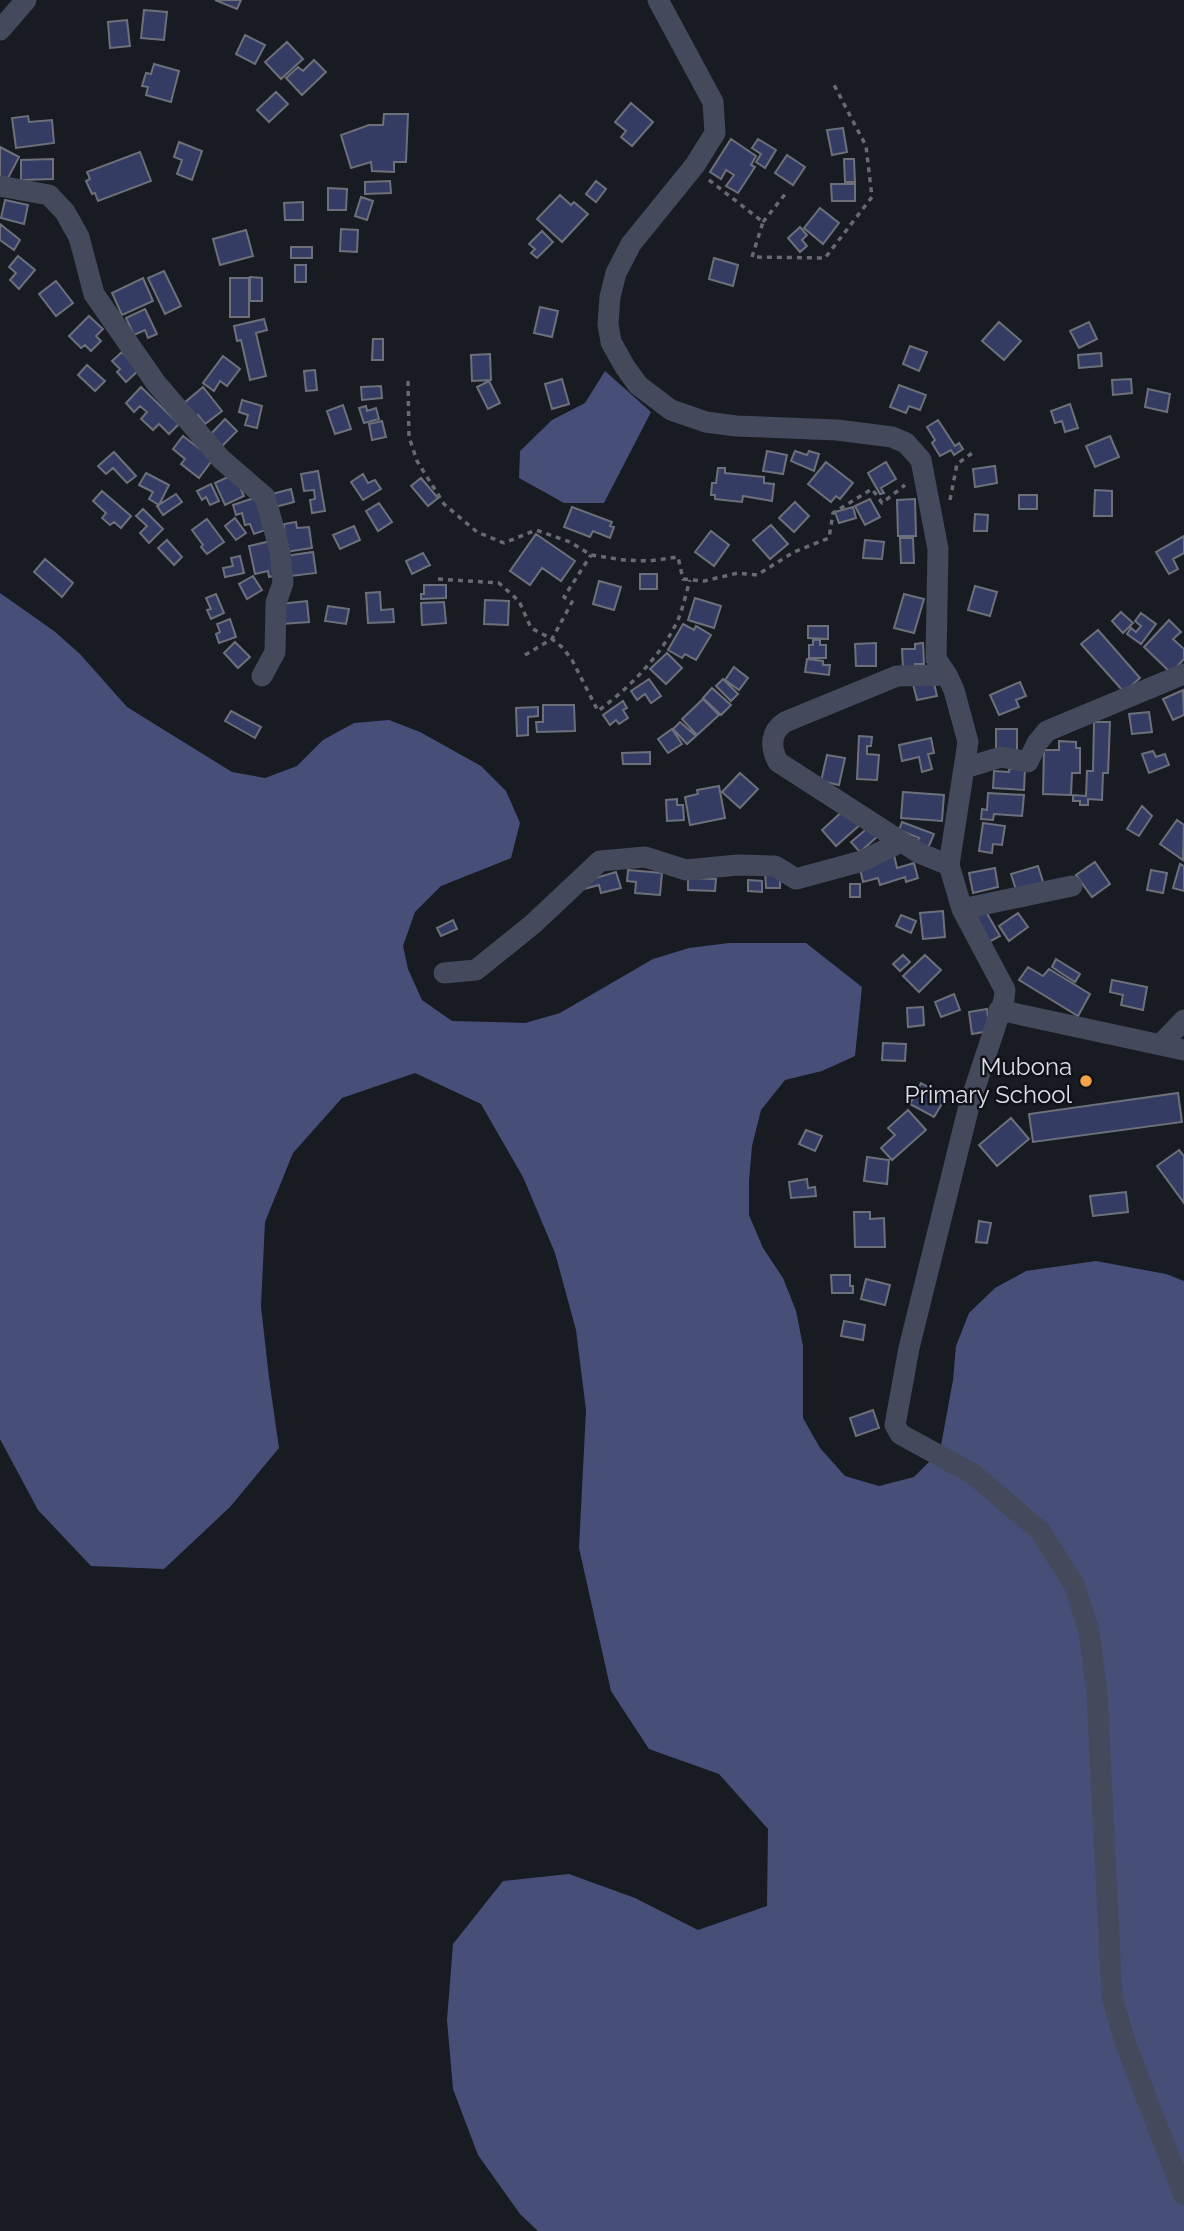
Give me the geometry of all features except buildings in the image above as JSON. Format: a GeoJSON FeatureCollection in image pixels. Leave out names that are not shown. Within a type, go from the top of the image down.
{"type":"FeatureCollection","features":[{"type":"Feature","properties":{"kind":"street"},"geometry":{"type":"LineString","coordinates":[[0,30],[26,0]]}},
{"type":"Feature","properties":{"kind":"street"},"geometry":{"type":"LineString","coordinates":[[658,0],[713,102],[715,133],[693,169],[631,244],[616,273],[610,297],[608,324],[611,342],[638,384],[671,410],[706,422],[736,426],[837,430],[899,438],[914,450],[921,460],[938,550],[936,659],[947,675],[968,735],[949,865],[962,909],[1005,990],[959,1147],[902,1378],[895,1425],[900,1434],[973,1474],[1040,1531],[1077,1592],[1089,1631],[1097,1693],[1112,1997],[1126,2045],[1184,2195]]}},
{"type":"Feature","properties":{"kind":"street"},"geometry":{"type":"LineString","coordinates":[[0,186],[49,195],[65,212],[79,237],[94,294],[156,383],[221,459],[265,497],[280,551],[283,583],[276,603],[275,652],[262,676]]}},
{"type":"Feature","properties":{"kind":"street"},"geometry":{"type":"LineString","coordinates":[[965,768],[1001,757],[1028,762],[1037,743],[1047,731],[1184,674]]}},
{"type":"Feature","properties":{"kind":"street"},"geometry":{"type":"LineString","coordinates":[[947,675],[897,676],[785,722],[773,736],[773,753],[778,762],[901,842],[919,853],[949,865]]}},
{"type":"Feature","properties":{"kind":"street"},"geometry":{"type":"LineString","coordinates":[[444,973],[476,970],[533,924],[600,860],[645,857],[686,870],[738,865],[775,866],[796,879],[862,862],[901,842]]}},
{"type":"Feature","properties":{"kind":"street"},"geometry":{"type":"LineString","coordinates":[[962,909],[1072,886]]}},
{"type":"Feature","properties":{"kind":"street"},"geometry":{"type":"LineString","coordinates":[[999,1010],[1184,1050]]}},
{"type":"Feature","properties":{"kind":"street"},"geometry":{"type":"LineString","coordinates":[[1161,1044],[1184,1020]]}},
{"type":"Feature","properties":{"kind":"path"},"geometry":{"type":"LineString","coordinates":[[786,193],[762,222],[752,257],[825,258],[872,197],[866,146],[832,81]]}},
{"type":"Feature","properties":{"kind":"path"},"geometry":{"type":"LineString","coordinates":[[693,169],[762,222]]}},
{"type":"Feature","properties":{"kind":"path"},"geometry":{"type":"LineString","coordinates":[[408,381],[409,437],[417,461],[444,503],[477,532],[505,543],[536,530],[570,542],[591,555],[637,561],[678,557],[683,579],[704,580],[738,573],[757,575],[794,552],[829,538],[834,513],[872,489],[882,503],[923,471]]}},
{"type":"Feature","properties":{"kind":"path"},"geometry":{"type":"LineString","coordinates":[[948,506],[957,464],[975,452]]}},
{"type":"Feature","properties":{"kind":"path"},"geometry":{"type":"LineString","coordinates":[[525,654],[552,639],[572,602],[564,597],[591,555]]}},
{"type":"Feature","properties":{"kind":"path"},"geometry":{"type":"LineString","coordinates":[[438,579],[499,583],[519,601],[530,628],[552,639],[572,660],[598,712],[625,691],[654,656],[678,621],[690,580]]}},
{"type":"Feature","properties":{"kind":"shaded area"},"geometry":{"type":"Polygon","coordinates":[[[605,371],[651,412],[604,503],[564,503],[519,478],[520,451],[552,420],[585,403],[605,371]]]}},
{"type":"Feature","properties":{"kind":"shaded area"},"geometry":{"type":"Polygon","coordinates":[[[0,593],[54,631],[80,654],[127,707],[232,772],[265,778],[297,766],[323,740],[354,723],[389,720],[420,732],[481,766],[506,791],[520,823],[511,858],[441,886],[415,912],[403,946],[408,969],[422,1000],[452,1021],[525,1023],[560,1013],[653,959],[689,948],[729,943],[806,943],[862,987],[855,1056],[822,1071],[785,1080],[761,1110],[752,1146],[749,1181],[749,1215],[763,1248],[783,1278],[796,1311],[803,1346],[803,1418],[820,1448],[845,1476],[879,1486],[914,1477],[940,1451],[953,1380],[956,1346],[969,1313],[995,1288],[1026,1271],[1096,1261],[1166,1274],[1184,1281],[1184,2231],[538,2231],[520,2214],[478,2155],[453,2089],[447,2020],[453,1944],[503,1881],[569,1874],[635,1898],[698,1930],[767,1906],[768,1829],[719,1774],[649,1749],[611,1691],[579,1548],[586,1410],[576,1330],[555,1253],[523,1177],[481,1104],[415,1073],[342,1098],[293,1153],[265,1222],[261,1306],[279,1448],[230,1507],[164,1569],[91,1566],[38,1510],[0,1439],[0,593]]]}},
{"type":"Feature","properties":{"kind":"place","name":"Mubona Primary School"},"geometry":{"type":"Point","coordinates":[1086,1081]}}]}
